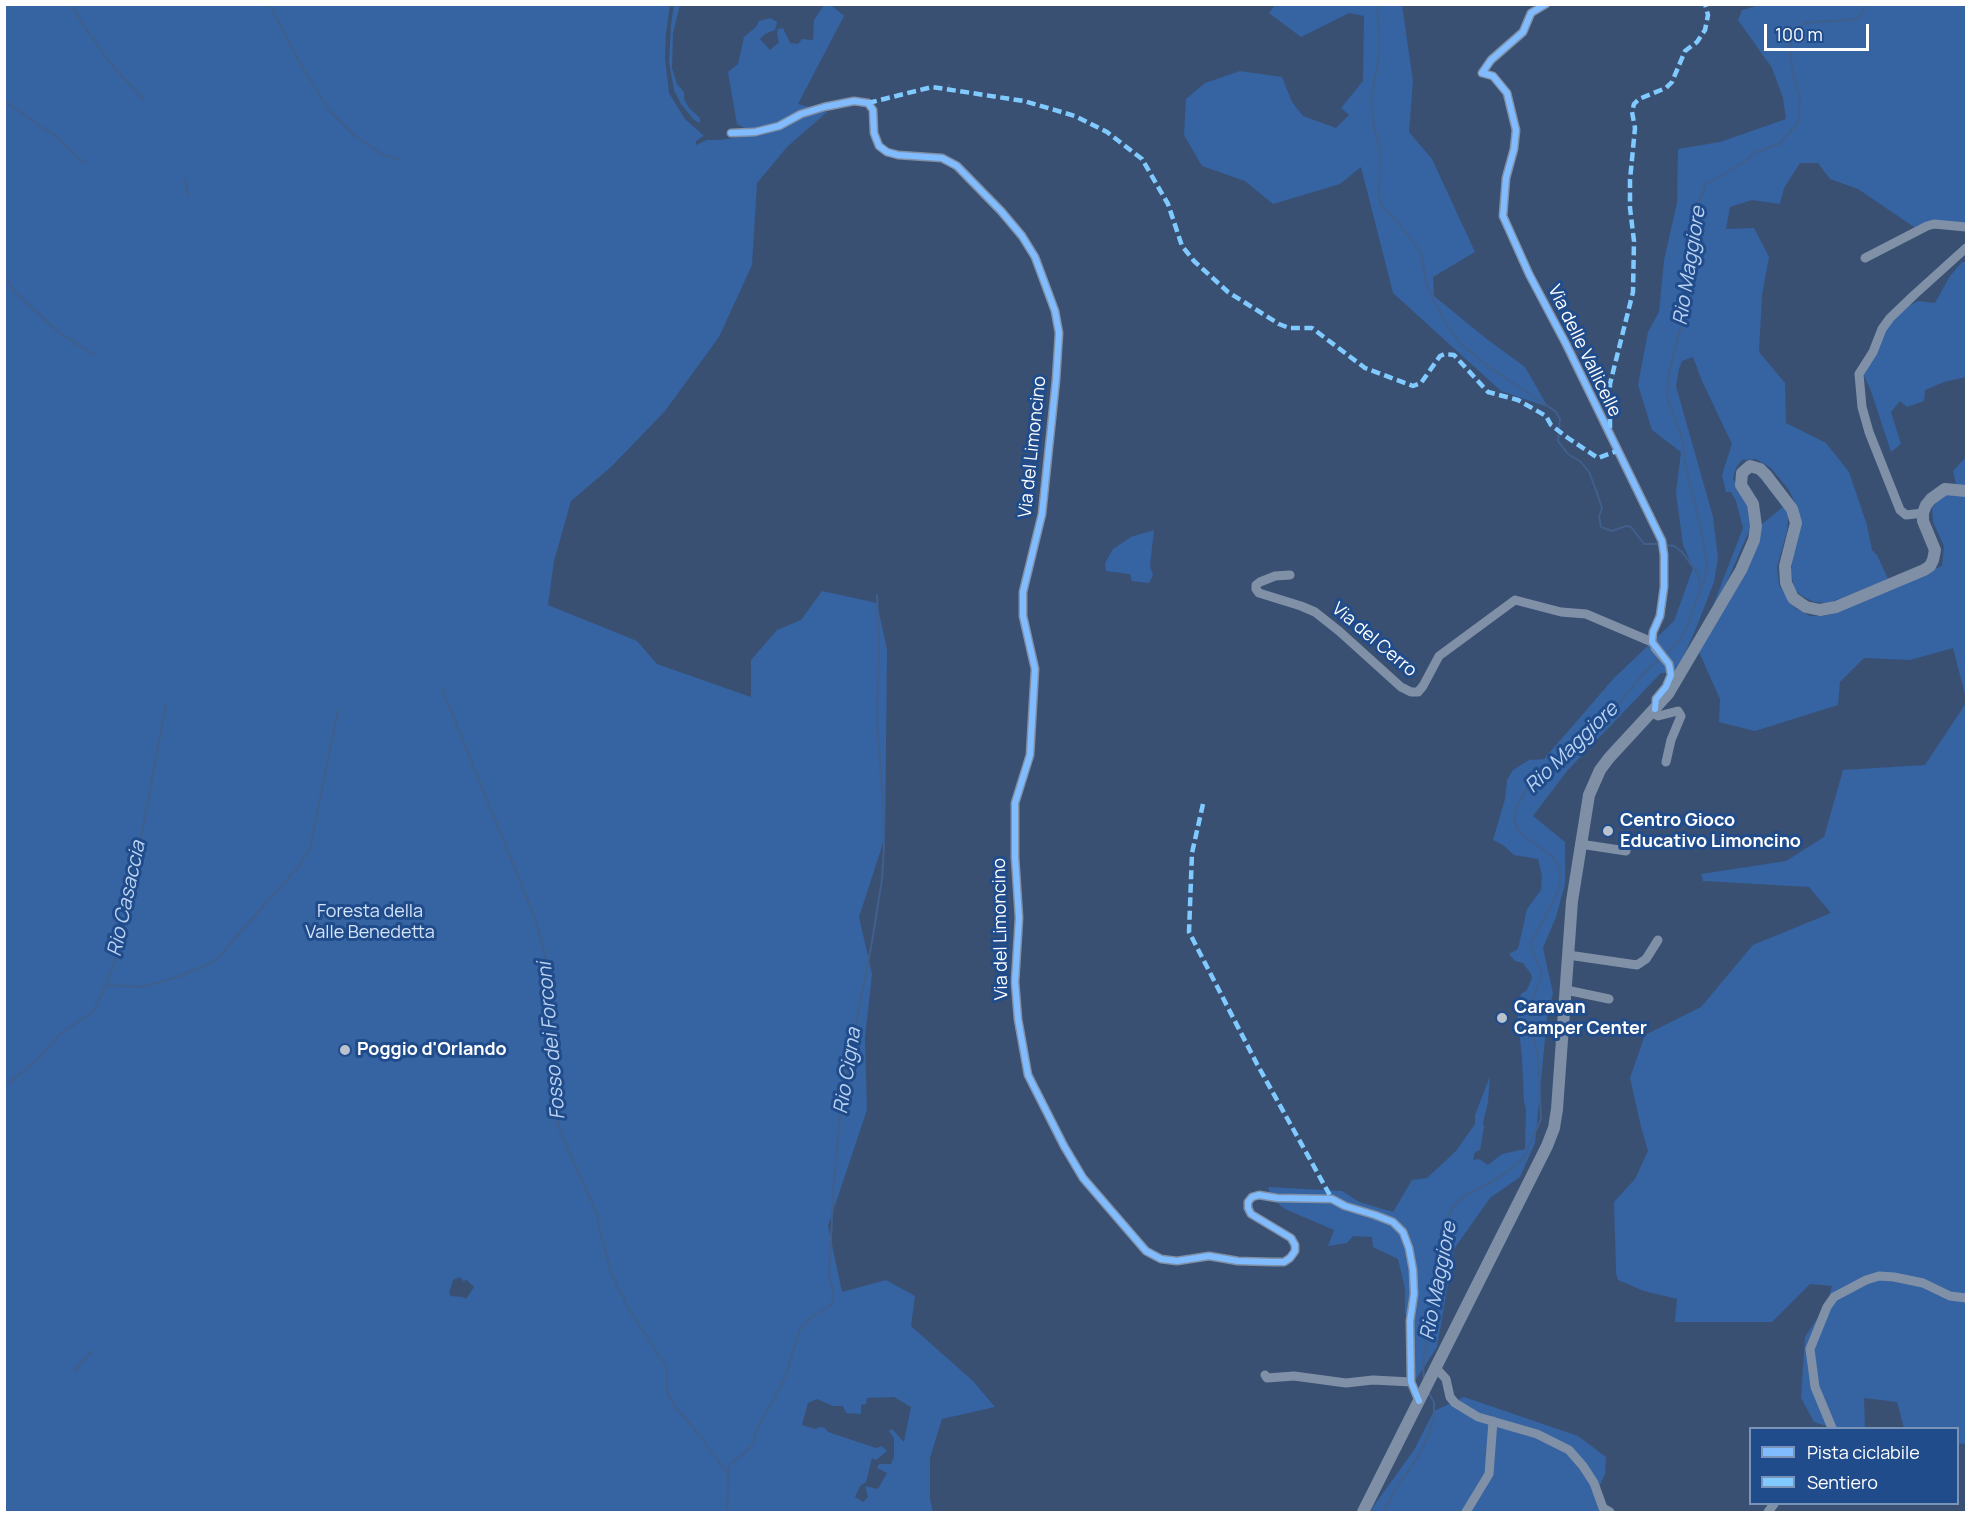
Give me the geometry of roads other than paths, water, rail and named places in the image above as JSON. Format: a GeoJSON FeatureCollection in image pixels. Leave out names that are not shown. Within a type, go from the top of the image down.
{"type":"FeatureCollection","features":[{"type":"Feature","properties":{"kind":"main road"},"geometry":{"type":"LineString","coordinates":[[1363,1512],[1554,1128],[1572,901],[1589,795],[1600,770],[1674,686],[1741,570],[1754,540],[1756,526],[1754,504],[1741,484],[1742,473],[1746,468],[1755,467],[1766,475],[1792,509],[1796,523],[1785,566],[1786,583],[1793,597],[1800,603],[1820,610],[1836,607],[1930,566],[1935,550],[1923,521],[1923,513],[1931,499],[1945,489],[1966,492]]}},
{"type":"Feature","properties":{"kind":"street","name":"Via delle Vallicelle"},"geometry":{"type":"LineString","coordinates":[[1546,4],[1531,13],[1522,32],[1491,60],[1482,73],[1492,76],[1507,93],[1516,130],[1514,150],[1506,178],[1503,216],[1529,274],[1662,541],[1664,587],[1660,616],[1653,632],[1654,645]]}},
{"type":"Feature","properties":{"kind":"street","name":"Via del Limoncino"},"geometry":{"type":"LineString","coordinates":[[731,133],[755,132],[779,126],[801,114],[824,107],[854,101],[868,103],[873,110],[874,133],[879,146],[898,155],[942,158],[950,161],[1001,211],[1022,236],[1035,257],[1055,311],[1059,333],[1042,514],[1023,592],[1023,616],[1035,669],[1030,755],[1015,803],[1014,816],[1019,918],[1015,981],[1018,1018],[1028,1075],[1083,1178],[1146,1251],[1161,1259],[1176,1261],[1209,1256],[1238,1261],[1284,1262],[1295,1251],[1295,1245],[1291,1238],[1251,1215],[1248,1202],[1252,1197],[1259,1195],[1277,1198],[1332,1199],[1393,1222],[1406,1240],[1413,1270],[1414,1294],[1410,1321],[1411,1382],[1421,1398]]}},
{"type":"Feature","properties":{"kind":"street"},"geometry":{"type":"LineString","coordinates":[[1865,258],[1927,226],[1934,224],[1966,227]]}},
{"type":"Feature","properties":{"kind":"street"},"geometry":{"type":"LineString","coordinates":[[1923,513],[1906,514],[1900,510],[1869,432],[1862,406],[1859,374],[1890,318],[1966,248]]}},
{"type":"Feature","properties":{"kind":"street","name":"Via del Cerro"},"geometry":{"type":"LineString","coordinates":[[1290,575],[1275,576],[1256,585],[1256,589],[1259,593],[1315,612],[1401,687],[1411,692],[1418,692],[1423,686],[1439,656],[1515,600],[1561,612],[1586,614],[1654,645]]}},
{"type":"Feature","properties":{"kind":"street"},"geometry":{"type":"LineString","coordinates":[[1654,645],[1669,664],[1671,675],[1666,687],[1656,699],[1654,710],[1658,716],[1678,711],[1681,716],[1671,740],[1666,762]]}},
{"type":"Feature","properties":{"kind":"street"},"geometry":{"type":"LineString","coordinates":[[1580,844],[1626,851]]}},
{"type":"Feature","properties":{"kind":"street"},"geometry":{"type":"LineString","coordinates":[[1568,955],[1637,965],[1646,959],[1658,940]]}},
{"type":"Feature","properties":{"kind":"street"},"geometry":{"type":"LineString","coordinates":[[1566,990],[1609,999]]}},
{"type":"Feature","properties":{"kind":"street"},"geometry":{"type":"LineString","coordinates":[[1832,1427],[1815,1387],[1810,1349],[1827,1307],[1834,1297],[1866,1280],[1879,1276],[1923,1283],[1950,1296],[1966,1298]]}},
{"type":"Feature","properties":{"kind":"street"},"geometry":{"type":"LineString","coordinates":[[1436,1368],[1446,1379],[1450,1397],[1455,1403],[1478,1417],[1537,1434],[1569,1450],[1594,1483],[1603,1508],[1610,1512]]}},
{"type":"Feature","properties":{"kind":"street"},"geometry":{"type":"LineString","coordinates":[[1264,1375],[1267,1378],[1294,1377],[1346,1383],[1374,1380],[1411,1382]]}},
{"type":"Feature","properties":{"kind":"street"},"geometry":{"type":"LineString","coordinates":[[1466,1512],[1489,1473],[1493,1421]]}},
{"type":"Feature","properties":{"kind":"waterway"},"geometry":{"type":"LineString","coordinates":[[71,4],[112,65],[143,99]]}},
{"type":"Feature","properties":{"kind":"waterway"},"geometry":{"type":"LineString","coordinates":[[269,4],[306,74],[330,111],[356,137],[386,156],[401,160]]}},
{"type":"Feature","properties":{"kind":"waterway"},"geometry":{"type":"LineString","coordinates":[[1377,4],[1379,55],[1371,101],[1380,150],[1379,195],[1381,205],[1421,252],[1426,283],[1447,325],[1462,345],[1489,367],[1555,411],[1560,419],[1558,441],[1568,454],[1581,462],[1589,472],[1602,508],[1599,517],[1601,527],[1612,531],[1626,526],[1631,527],[1644,544],[1660,544]]}},
{"type":"Feature","properties":{"kind":"waterway","name":"Rio Maggiore"},"geometry":{"type":"LineString","coordinates":[[1665,655],[1686,629],[1705,577],[1707,562],[1685,464],[1683,441],[1667,397],[1669,371],[1686,308],[1699,201],[1706,184],[1743,163],[1754,153],[1779,144],[1798,123],[1800,98],[1792,72],[1790,36],[1805,23],[1857,19],[1868,4]]}},
{"type":"Feature","properties":{"kind":"waterway","name":"Rio Cigna"},"geometry":{"type":"LineString","coordinates":[[949,85],[949,91]]}},
{"type":"Feature","properties":{"kind":"waterway"},"geometry":{"type":"LineString","coordinates":[[4,101],[57,137],[84,163]]}},
{"type":"Feature","properties":{"kind":"waterway"},"geometry":{"type":"LineString","coordinates":[[185,179],[188,195]]}},
{"type":"Feature","properties":{"kind":"waterway"},"geometry":{"type":"LineString","coordinates":[[4,277],[15,292],[57,331],[94,355]]}},
{"type":"Feature","properties":{"kind":"waterway"},"geometry":{"type":"LineString","coordinates":[[1665,545],[1674,546],[1682,552],[1699,575],[1700,588]]}},
{"type":"Feature","properties":{"kind":"waterway","name":"Rio Cigna"},"geometry":{"type":"LineString","coordinates":[[726,1512],[729,1465],[753,1443],[756,1431],[785,1378],[800,1329],[814,1315],[831,1305],[834,1295],[829,1276],[841,1101],[872,942],[882,879],[884,847],[877,721],[879,646],[877,595]]}},
{"type":"Feature","properties":{"kind":"waterway","name":"Rio Maggiore"},"geometry":{"type":"LineString","coordinates":[[1424,1378],[1423,1366],[1431,1310],[1437,1291],[1446,1221],[1453,1207],[1463,1197],[1500,1177],[1523,1159],[1541,1119],[1538,1058],[1530,1020],[1530,1005],[1542,974],[1530,944],[1555,898],[1561,871],[1553,857],[1519,832],[1514,820],[1516,808],[1527,788],[1542,772],[1609,716],[1641,676],[1660,658]]}},
{"type":"Feature","properties":{"kind":"waterway","name":"Fosso dei Forconi"},"geometry":{"type":"LineString","coordinates":[[442,689],[535,918],[548,966],[552,1007],[551,1080],[559,1128],[598,1217],[612,1275],[630,1311],[667,1368],[667,1391],[675,1407],[728,1474]]}},
{"type":"Feature","properties":{"kind":"waterway","name":"Rio Casaccia"},"geometry":{"type":"LineString","coordinates":[[4,1087],[38,1059],[60,1034],[93,1012],[106,985],[121,945],[166,704]]}},
{"type":"Feature","properties":{"kind":"waterway"},"geometry":{"type":"LineString","coordinates":[[106,985],[143,987],[180,976],[215,961],[298,867],[310,848],[338,710]]}},
{"type":"Feature","properties":{"kind":"waterway"},"geometry":{"type":"LineString","coordinates":[[74,1371],[92,1351]]}},
{"type":"Feature","properties":{"kind":"waterway","name":"Rio Maggiore"},"geometry":{"type":"LineString","coordinates":[[1383,1512],[1416,1460],[1428,1436],[1434,1420],[1434,1402],[1428,1392]]}},
{"type":"Feature","properties":{"kind":"place","name":"Centro Gioco Educativo Limoncino"},"geometry":{"type":"Point","coordinates":[1608,831]}},
{"type":"Feature","properties":{"kind":"place","name":"Caravan Camper Center"},"geometry":{"type":"Point","coordinates":[1502,1018]}},
{"type":"Feature","properties":{"kind":"place","name":"Poggio d'Orlando"},"geometry":{"type":"Point","coordinates":[345,1050]}},
{"type":"Feature","properties":{"kind":"park label","name":"Foresta della Valle Benedetta"},"geometry":{"type":"Point","coordinates":[370,922]}}]}
